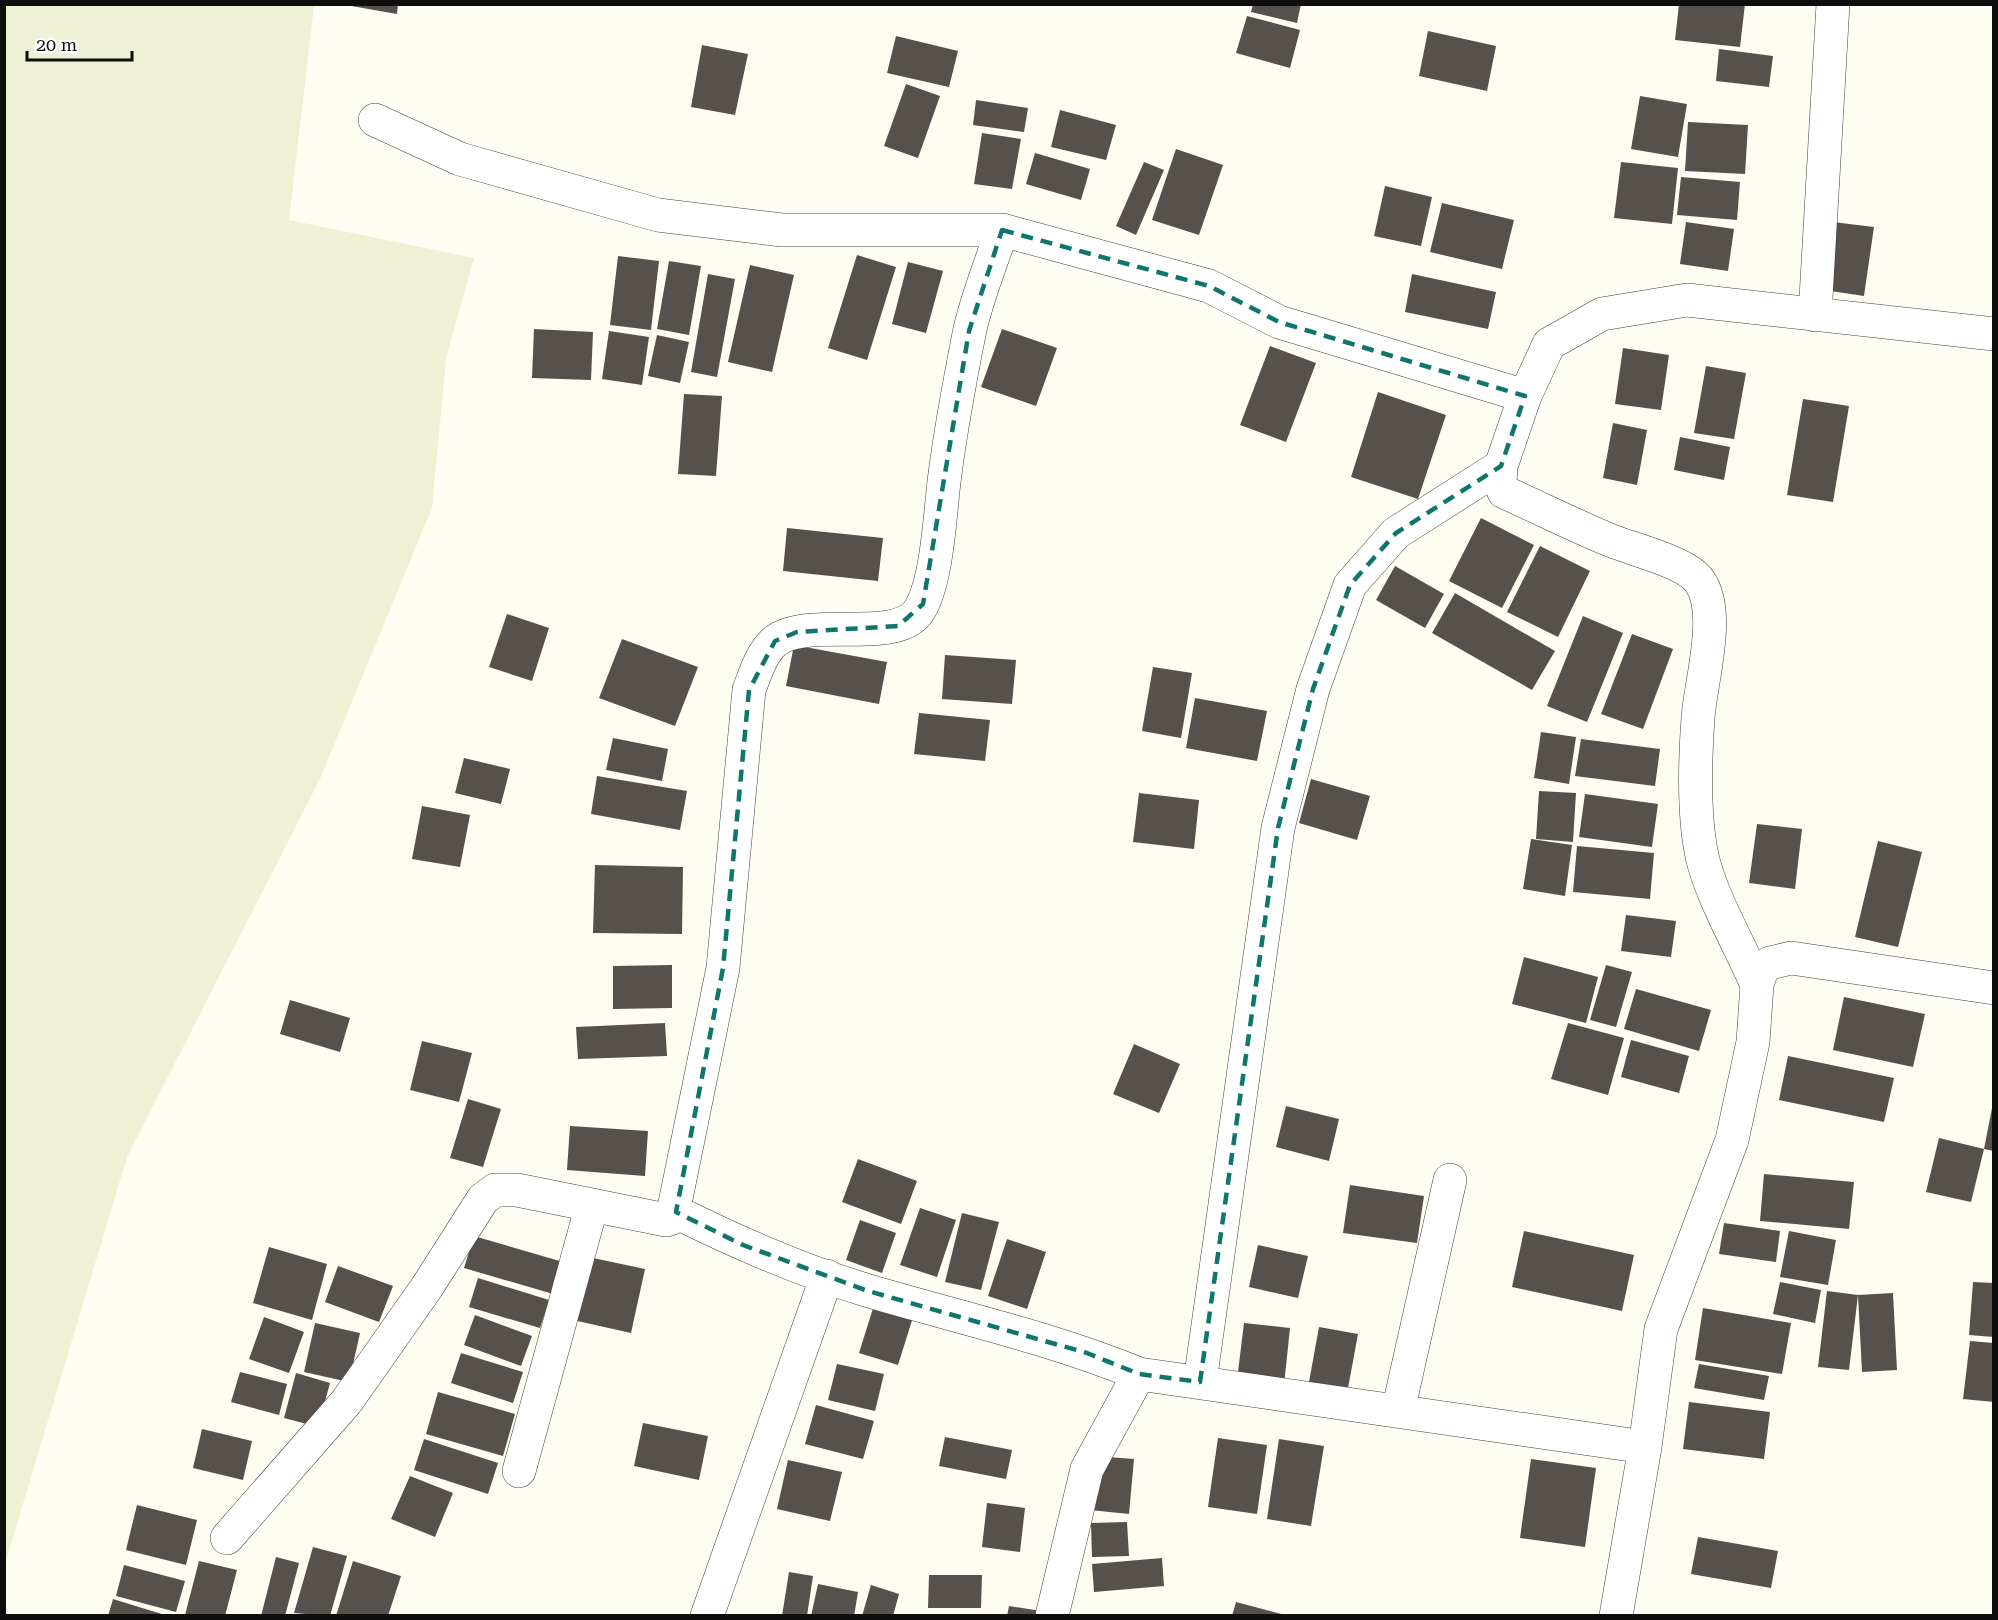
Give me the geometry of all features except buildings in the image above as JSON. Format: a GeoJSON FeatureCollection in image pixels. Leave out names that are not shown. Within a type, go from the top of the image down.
{"type":"FeatureCollection","features":[{"type":"Feature","properties":{"kind":"street"},"geometry":{"type":"LineString","coordinates":[[1815,315],[1833,4]]}},
{"type":"Feature","properties":{"kind":"street"},"geometry":{"type":"LineString","coordinates":[[375,120],[460,159],[658,215],[782,231],[1002,230],[1209,286],[1279,322],[1525,396]]}},
{"type":"Feature","properties":{"kind":"street"},"geometry":{"type":"LineString","coordinates":[[227,1538],[347,1401],[427,1287],[483,1199],[495,1190],[517,1190],[666,1220],[672,1218],[676,1212],[723,968],[749,690],[759,664],[775,641],[797,632],[898,626],[916,615],[923,604],[930,582],[945,471],[969,331],[1002,230]]}},
{"type":"Feature","properties":{"kind":"street"},"geometry":{"type":"LineString","coordinates":[[1757,985],[1704,864],[1699,834],[1698,715],[1709,629],[1707,602],[1702,586],[1695,576],[1681,568],[1610,540],[1504,492],[1500,483],[1501,466],[1525,396],[1549,344],[1602,314],[1687,300],[1994,334]]}},
{"type":"Feature","properties":{"kind":"street"},"geometry":{"type":"LineString","coordinates":[[1200,1382],[1278,828],[1313,689],[1350,585],[1396,533],[1501,466]]}},
{"type":"Feature","properties":{"kind":"street"},"geometry":{"type":"LineString","coordinates":[[1616,1616],[1645,1447],[1661,1329],[1732,1140],[1753,1042],[1757,985],[1762,969],[1770,963],[1791,958],[1994,988]]}},
{"type":"Feature","properties":{"kind":"street"},"geometry":{"type":"LineString","coordinates":[[1398,1411],[1450,1180]]}},
{"type":"Feature","properties":{"kind":"street"},"geometry":{"type":"LineString","coordinates":[[519,1471],[540,1403],[569,1283],[592,1205]]}},
{"type":"Feature","properties":{"kind":"street"},"geometry":{"type":"LineString","coordinates":[[676,1212],[743,1245],[868,1291],[977,1319],[1087,1353],[1140,1374],[1645,1447]]}},
{"type":"Feature","properties":{"kind":"street"},"geometry":{"type":"LineString","coordinates":[[707,1616],[827,1276]]}},
{"type":"Feature","properties":{"kind":"street"},"geometry":{"type":"LineString","coordinates":[[1052,1616],[1088,1469],[1140,1374]]}},
{"type":"Feature","properties":{"kind":"highlighted area"},"geometry":{"type":"Polygon","coordinates":[[[1002,230],[1209,286],[1279,322],[1525,396],[1501,466],[1396,533],[1350,585],[1313,689],[1278,828],[1200,1382],[1139,1374],[1087,1353],[868,1291],[743,1245],[676,1212],[723,968],[749,690],[775,641],[797,632],[898,626],[923,604],[969,331],[1002,230]]]}},
{"type":"Feature","properties":{"kind":"green space"},"geometry":{"type":"Polygon","coordinates":[[[5,4],[314,5],[289,220],[474,258],[446,358],[432,508],[320,779],[127,1157],[5,1564],[5,4]]]}}]}
